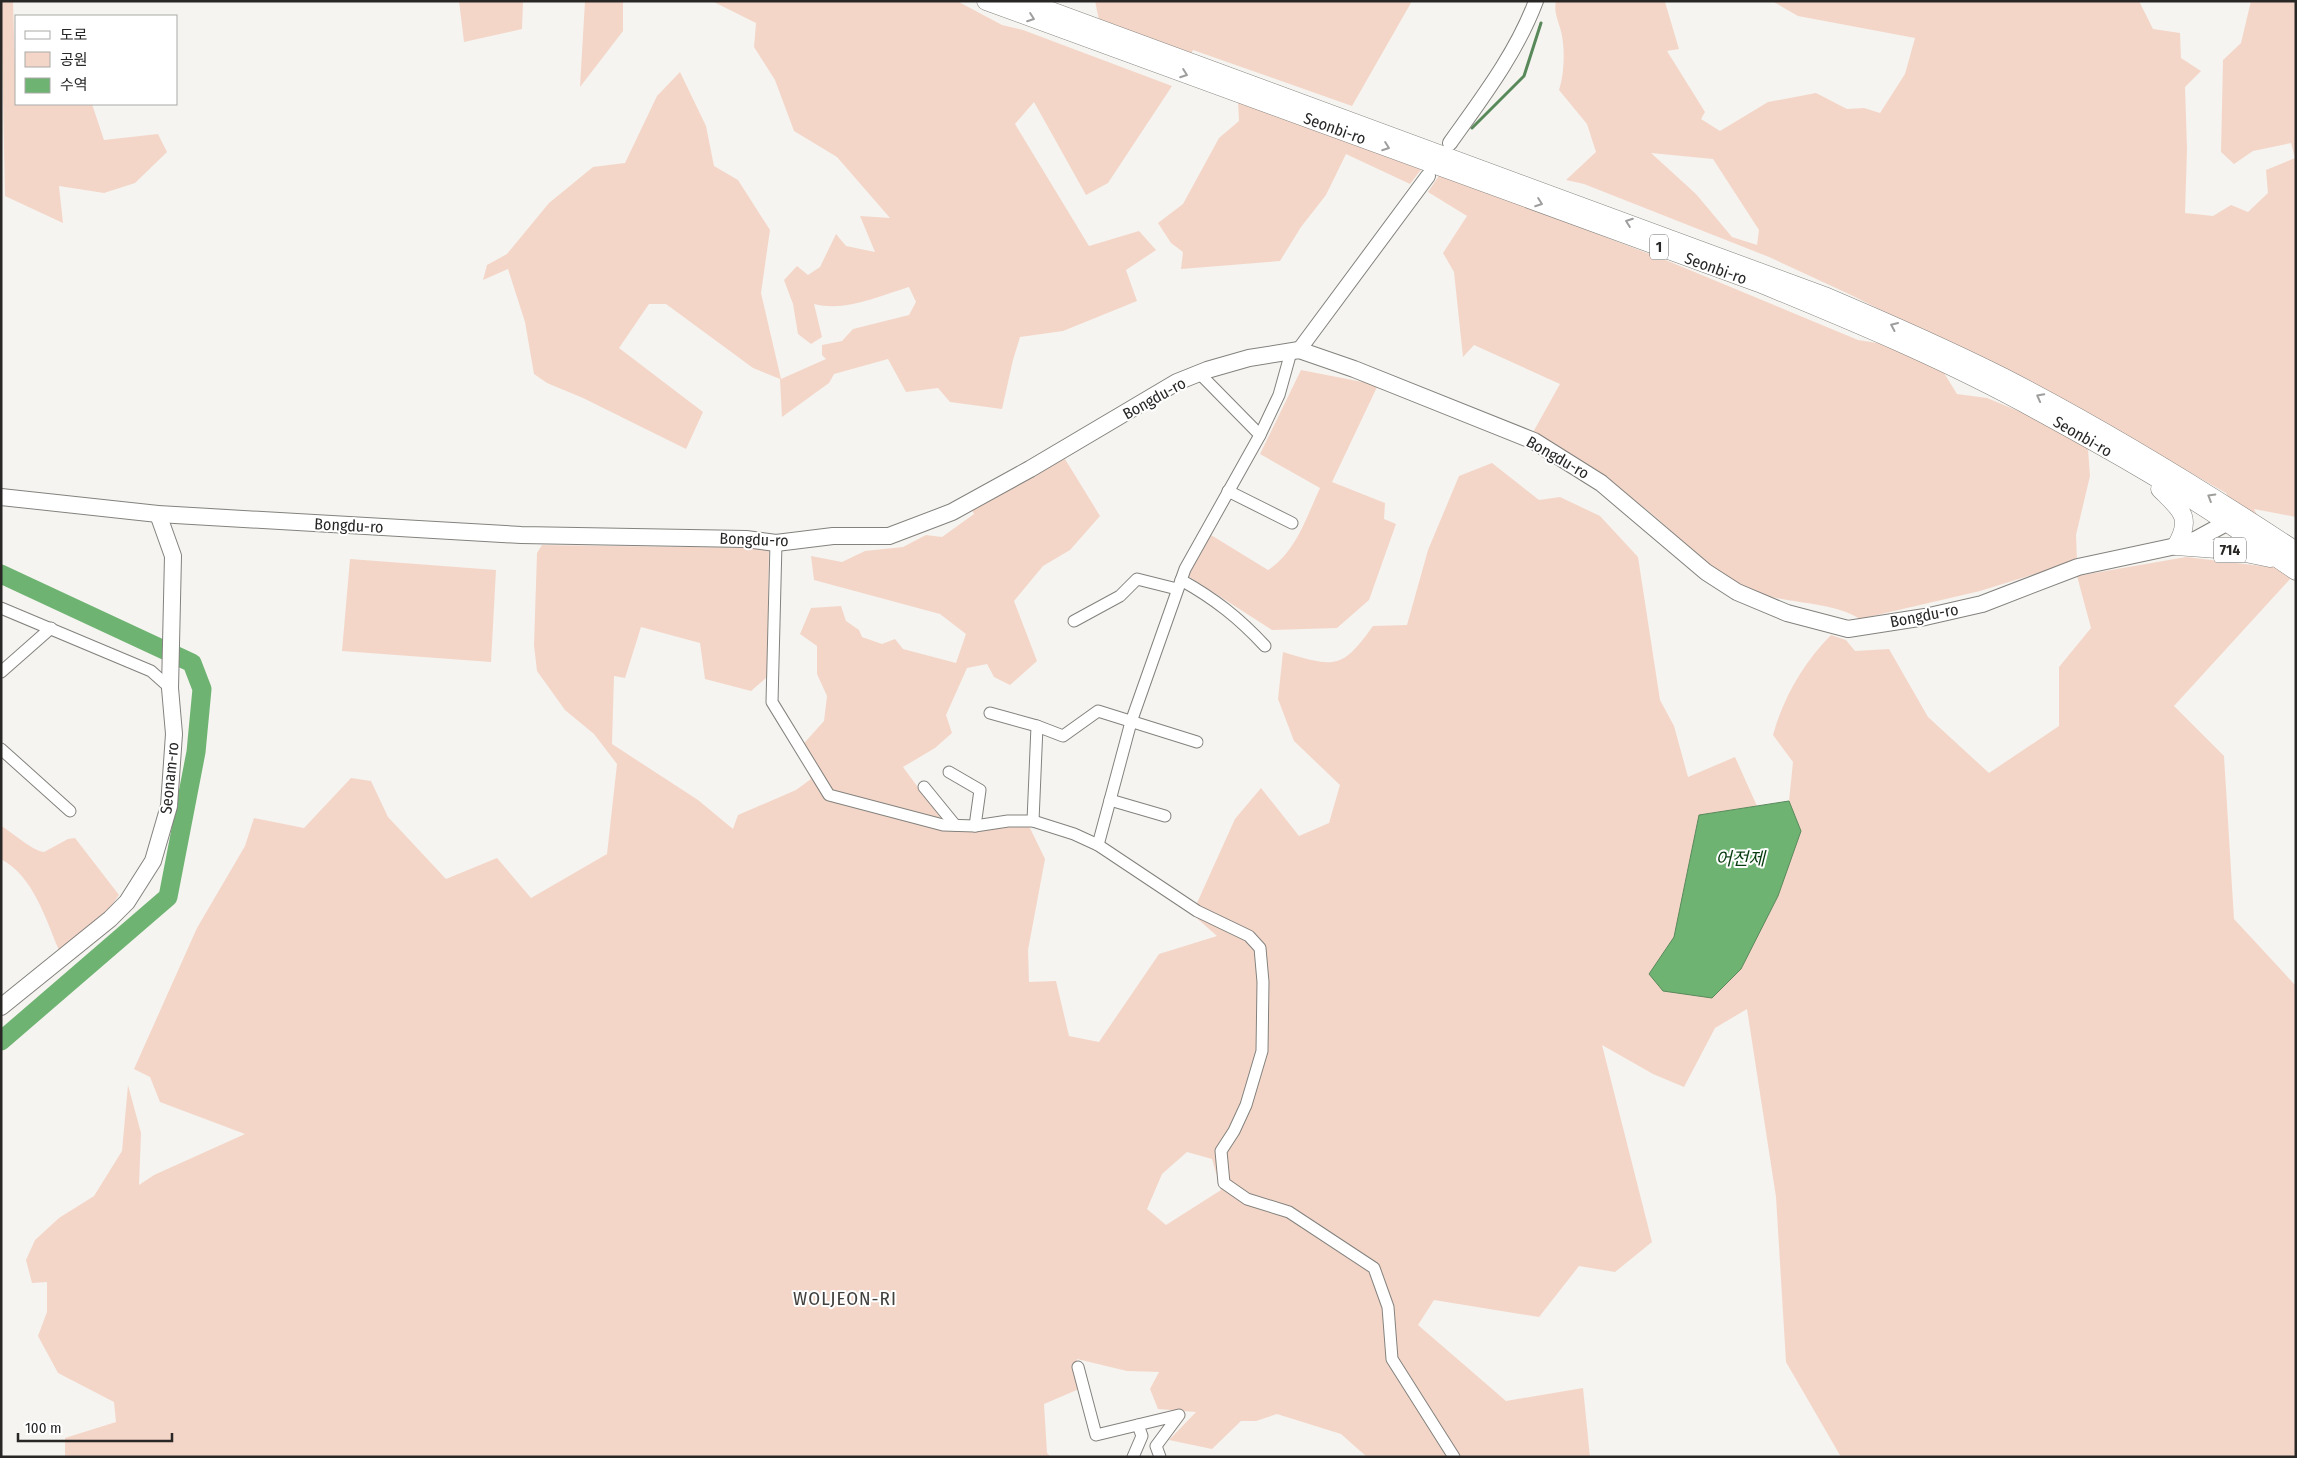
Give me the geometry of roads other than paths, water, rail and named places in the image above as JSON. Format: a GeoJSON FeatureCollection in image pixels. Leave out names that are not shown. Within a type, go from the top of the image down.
{"type":"FeatureCollection","features":[{"type":"Feature","properties":{"kind":"main road","name":"Seonbi-ro"},"geometry":{"type":"LineString","coordinates":[[986,1],[1759,283],[1869,328],[1955,368],[2038,410],[2135,466],[2234,519]]}},
{"type":"Feature","properties":{"kind":"main road","name":"Seonbi-ro"},"geometry":{"type":"LineString","coordinates":[[1024,1],[1696,246],[1827,297],[1929,341],[2075,416],[2291,555]]}},
{"type":"Feature","properties":{"kind":"main road","name":"Bongdu-ro"},"geometry":{"type":"LineString","coordinates":[[1,497],[158,514],[521,535],[746,539],[776,543],[833,536],[889,536],[952,512],[1030,469],[1177,382],[1249,358],[1295,351],[1354,370],[1534,441],[1601,483],[1706,572],[1737,592],[1787,613],[1848,629],[1925,617],[1982,604],[2078,567],[2176,546],[2197,539],[2234,519]]}},
{"type":"Feature","properties":{"kind":"main road"},"geometry":{"type":"LineString","coordinates":[[2135,466],[2180,509],[2184,521],[2184,531],[2176,546]]}},
{"type":"Feature","properties":{"kind":"main road","name":"Seonam-ro"},"geometry":{"type":"LineString","coordinates":[[1,1007],[127,902],[153,861],[169,806],[174,734],[171,683],[173,556],[158,514]]}},
{"type":"Feature","properties":{"kind":"main road","name":"714"},"geometry":{"type":"LineString","coordinates":[[2176,546],[2291,555]]}},
{"type":"Feature","properties":{"kind":"street"},"geometry":{"type":"LineString","coordinates":[[1450,143],[1505,65],[1528,23],[1536,1]]}},
{"type":"Feature","properties":{"kind":"street"},"geometry":{"type":"LineString","coordinates":[[1098,845],[1131,722],[1179,585],[1228,491],[1260,435],[1279,395],[1295,351],[1428,176]]}},
{"type":"Feature","properties":{"kind":"street"},"geometry":{"type":"LineString","coordinates":[[1200,374],[1260,435]]}},
{"type":"Feature","properties":{"kind":"street"},"geometry":{"type":"LineString","coordinates":[[1228,491],[1292,523]]}},
{"type":"Feature","properties":{"kind":"street"},"geometry":{"type":"LineString","coordinates":[[776,543],[772,702],[829,796],[943,825],[975,826],[1008,821],[1032,821],[1074,834],[1098,845],[1197,911],[1250,936],[1260,948],[1263,982],[1262,1051],[1246,1105],[1234,1131],[1221,1151],[1224,1183],[1247,1199],[1290,1212],[1374,1268],[1388,1307],[1392,1359],[1454,1457]]}},
{"type":"Feature","properties":{"kind":"street"},"geometry":{"type":"LineString","coordinates":[[1074,621],[1120,596],[1137,579],[1179,585],[1213,598],[1242,622],[1265,646]]}},
{"type":"Feature","properties":{"kind":"street"},"geometry":{"type":"LineString","coordinates":[[1,608],[151,671],[171,683]]}},
{"type":"Feature","properties":{"kind":"street"},"geometry":{"type":"LineString","coordinates":[[1,672],[51,628]]}},
{"type":"Feature","properties":{"kind":"street"},"geometry":{"type":"LineString","coordinates":[[990,713],[1037,726],[1063,736],[1098,711],[1197,742]]}},
{"type":"Feature","properties":{"kind":"street"},"geometry":{"type":"LineString","coordinates":[[1032,821],[1037,726]]}},
{"type":"Feature","properties":{"kind":"street"},"geometry":{"type":"LineString","coordinates":[[1,749],[70,811]]}},
{"type":"Feature","properties":{"kind":"street"},"geometry":{"type":"LineString","coordinates":[[950,772],[980,790],[975,826]]}},
{"type":"Feature","properties":{"kind":"street"},"geometry":{"type":"LineString","coordinates":[[924,787],[955,825]]}},
{"type":"Feature","properties":{"kind":"street"},"geometry":{"type":"LineString","coordinates":[[1110,800],[1165,816]]}},
{"type":"Feature","properties":{"kind":"street"},"geometry":{"type":"LineString","coordinates":[[1078,1367],[1096,1435],[1179,1415],[1156,1446],[1160,1457]]}},
{"type":"Feature","properties":{"kind":"street"},"geometry":{"type":"LineString","coordinates":[[1132,1457],[1142,1436],[1138,1425]]}},
{"type":"Feature","properties":{"kind":"water","name":"어전제"},"geometry":{"type":"Polygon","coordinates":[[[1789,801],[1801,831],[1778,896],[1741,969],[1712,998],[1663,991],[1649,974],[1674,937],[1699,815],[1789,801]]]}},
{"type":"Feature","properties":{"kind":"waterway"},"geometry":{"type":"LineString","coordinates":[[1472,128],[1524,76],[1541,23]]}},
{"type":"Feature","properties":{"kind":"waterway"},"geometry":{"type":"LineString","coordinates":[[1,574],[192,663],[202,689],[196,752],[168,897],[1,1041]]}},
{"type":"Feature","properties":{"kind":"district","name":"WOLJEON-RI"},"geometry":{"type":"Point","coordinates":[845,1298]}}]}
